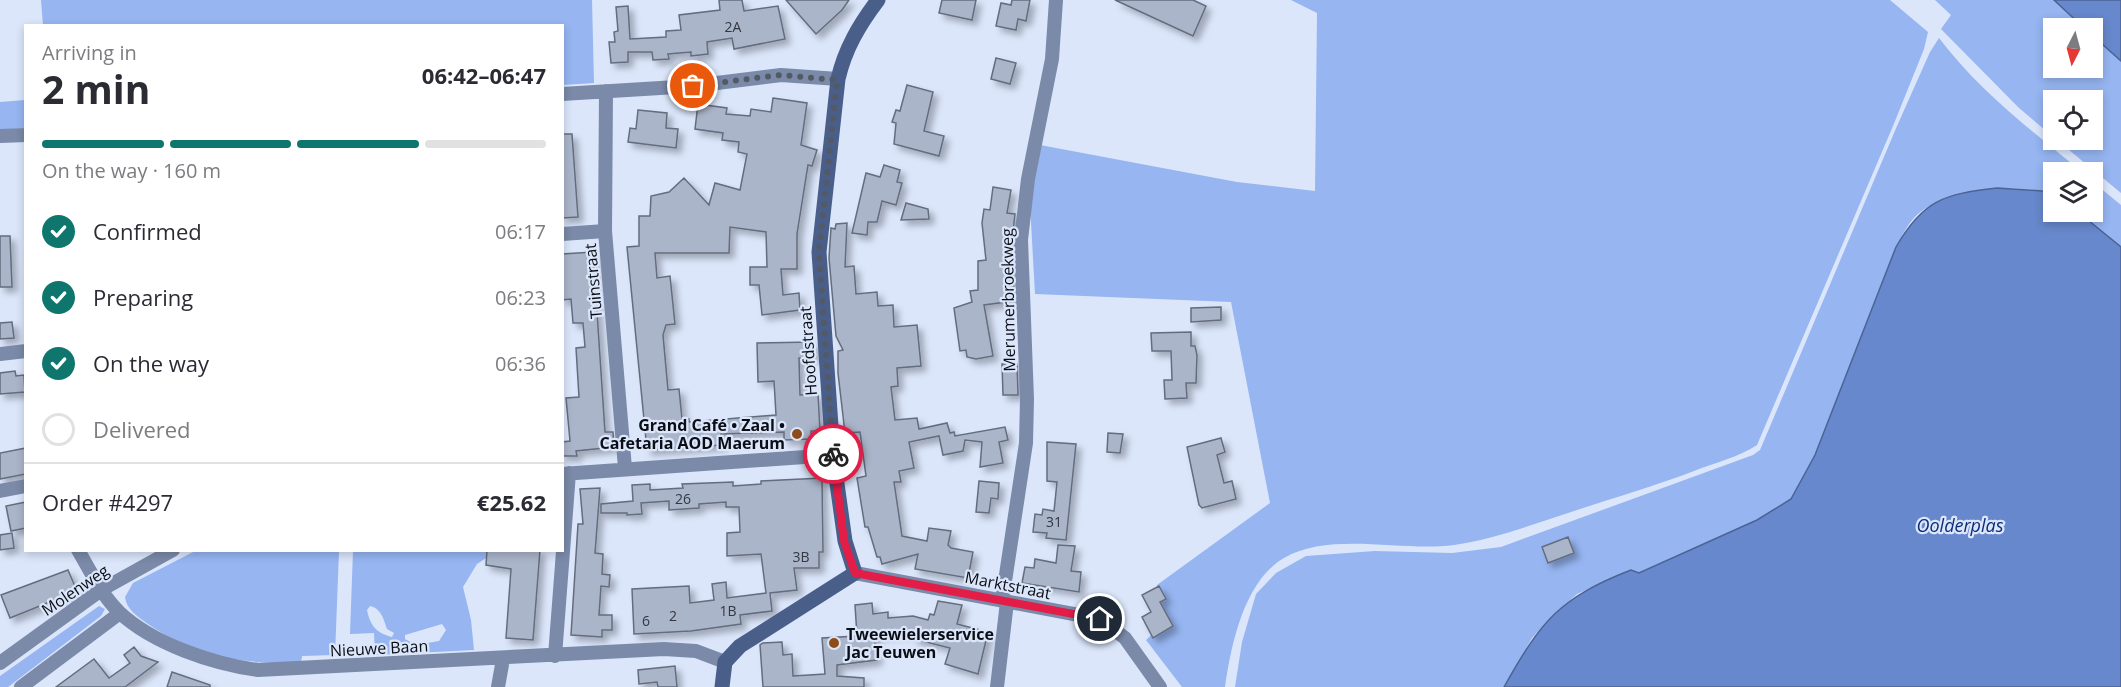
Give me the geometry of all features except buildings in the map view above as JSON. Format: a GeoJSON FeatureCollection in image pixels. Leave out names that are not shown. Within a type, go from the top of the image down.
{"type":"FeatureCollection","features":[{"type":"Feature","properties":{"kind":"street","name":"Hoofdstraat"},"geometry":{"type":"LineString","coordinates":[[855,573],[844,541],[833,455],[819,252],[837,80],[843,58],[859,26],[878,0]]}},
{"type":"Feature","properties":{"kind":"street","name":"Merumerbroekweg"},"geometry":{"type":"LineString","coordinates":[[997,687],[1005,601],[1026,443],[1027,399],[1021,240],[1028,179],[1052,59],[1056,0]]}},
{"type":"Feature","properties":{"kind":"street"},"geometry":{"type":"LineString","coordinates":[[564,94],[693,86],[780,75],[837,80]]}},
{"type":"Feature","properties":{"kind":"street","name":"Tuinstraat"},"geometry":{"type":"LineString","coordinates":[[606,91],[605,231],[626,468]]}},
{"type":"Feature","properties":{"kind":"street"},"geometry":{"type":"LineString","coordinates":[[0,136],[24,135]]}},
{"type":"Feature","properties":{"kind":"street"},"geometry":{"type":"LineString","coordinates":[[564,234],[605,231]]}},
{"type":"Feature","properties":{"kind":"street"},"geometry":{"type":"LineString","coordinates":[[0,354],[24,351]]}},
{"type":"Feature","properties":{"kind":"street"},"geometry":{"type":"LineString","coordinates":[[564,506],[566,473],[833,455]]}},
{"type":"Feature","properties":{"kind":"street"},"geometry":{"type":"LineString","coordinates":[[0,491],[24,486]]}},
{"type":"Feature","properties":{"kind":"street","name":"Nieuwe Baan"},"geometry":{"type":"LineString","coordinates":[[79,552],[101,590],[120,612],[140,627],[203,658],[258,670],[664,649],[696,651],[725,662]]}},
{"type":"Feature","properties":{"kind":"street","name":"Molenweg"},"geometry":{"type":"LineString","coordinates":[[0,663],[101,590],[169,552]]}},
{"type":"Feature","properties":{"kind":"street"},"geometry":{"type":"LineString","coordinates":[[555,656],[561,552]]}},
{"type":"Feature","properties":{"kind":"street"},"geometry":{"type":"LineString","coordinates":[[722,687],[725,662],[740,646],[855,573]]}},
{"type":"Feature","properties":{"kind":"street","name":"Marktstraat"},"geometry":{"type":"LineString","coordinates":[[855,573],[1100,619],[1125,638],[1160,687]]}},
{"type":"Feature","properties":{"kind":"street"},"geometry":{"type":"LineString","coordinates":[[21,687],[120,612]]}},
{"type":"Feature","properties":{"kind":"street"},"geometry":{"type":"LineString","coordinates":[[498,687],[503,659]]}},
{"type":"Feature","properties":{"kind":"shaded area"},"geometry":{"type":"Polygon","coordinates":[[[41,0],[592,0],[594,83],[564,85],[564,24],[43,24],[41,0]]]}},
{"type":"Feature","properties":{"kind":"shaded area"},"geometry":{"type":"Polygon","coordinates":[[[1291,0],[1890,0],[1928,32],[1924,49],[1893,126],[1757,445],[1734,456],[1662,482],[1483,539],[1454,545],[1345,544],[1302,550],[1284,558],[1270,568],[1249,598],[1231,652],[1225,687],[1182,687],[1146,640],[1159,628],[1157,585],[1270,503],[1231,302],[1035,294],[1030,204],[1040,145],[1237,182],[1315,191],[1317,13],[1291,0]]]}},
{"type":"Feature","properties":{"kind":"shaded area"},"geometry":{"type":"Polygon","coordinates":[[[1935,0],[2054,0],[2073,18],[2043,18],[2043,78],[2103,78],[2103,45],[2121,61],[2121,193],[2103,178],[2103,162],[2084,162],[2069,150],[2103,150],[2103,90],[2043,90],[2043,128],[2018,107],[1941,29],[1951,15],[1935,0]]]}},
{"type":"Feature","properties":{"kind":"shaded area"},"geometry":{"type":"Polygon","coordinates":[[[1939,38],[1988,93],[2043,140],[2043,150],[2055,150],[2070,162],[2043,162],[2043,194],[2019,189],[1980,190],[1941,200],[1926,208],[1913,219],[1896,247],[1815,455],[1791,499],[1757,520],[1639,573],[1631,570],[1577,594],[1532,638],[1504,687],[1235,687],[1242,642],[1256,594],[1276,573],[1306,556],[1375,551],[1452,553],[1501,547],[1753,455],[1760,450],[1930,52],[1939,38]]]}},
{"type":"Feature","properties":{"kind":"shaded area"},"geometry":{"type":"Polygon","coordinates":[[[24,100],[24,128],[0,130],[0,102],[24,100]]]}},
{"type":"Feature","properties":{"kind":"shaded area"},"geometry":{"type":"Polygon","coordinates":[[[2103,190],[2121,205],[2121,247],[2090,222],[2103,222],[2103,190]]]}},
{"type":"Feature","properties":{"kind":"shaded area"},"geometry":{"type":"Polygon","coordinates":[[[193,552],[339,552],[335,655],[302,656],[301,663],[281,663],[241,660],[202,651],[166,635],[133,612],[125,597],[133,583],[193,552]]]}},
{"type":"Feature","properties":{"kind":"shaded area"},"geometry":{"type":"Polygon","coordinates":[[[353,552],[487,552],[486,558],[477,564],[463,587],[471,620],[474,650],[375,655],[374,633],[350,634],[353,552]],[[370,606],[367,610],[372,624],[378,631],[392,637],[394,633],[387,629],[383,618],[374,607],[370,606]],[[442,624],[405,635],[405,639],[416,645],[439,641],[446,630],[442,624]]]}},
{"type":"Feature","properties":{"kind":"shaded area"},"geometry":{"type":"Polygon","coordinates":[[[99,606],[105,609],[101,616],[8,687],[0,687],[0,676],[99,606]]]}},
{"type":"Feature","properties":{"kind":"water"},"geometry":{"type":"Polygon","coordinates":[[[2054,0],[2121,0],[2121,61],[2103,45],[2103,18],[2073,18],[2054,0]]]}},
{"type":"Feature","properties":{"kind":"water","name":"Oolderplas"},"geometry":{"type":"Polygon","coordinates":[[[1997,188],[2042,191],[2043,222],[2090,222],[2121,247],[2121,687],[1504,687],[1541,628],[1569,602],[1606,580],[1631,570],[1639,573],[1757,520],[1791,499],[1815,455],[1896,247],[1906,231],[1926,209],[1937,202],[1963,193],[1997,188]]]}},
{"type":"Feature","properties":{"kind":"way so far"},"geometry":{"type":"LineString","coordinates":[[693,86],[780,75],[837,80],[819,252],[833,454]]}},
{"type":"Feature","properties":{"kind":"place","name":"Grand Café • Zaal • Cafetaria AOD Maerum"},"geometry":{"type":"Point","coordinates":[797,434]}},
{"type":"Feature","properties":{"kind":"place","name":"Tweewielerservice Jac Teuwen"},"geometry":{"type":"Point","coordinates":[834,643]}},
{"type":"Feature","properties":{"kind":"route"},"geometry":{"type":"LineString","coordinates":[[833,454],[844,541],[855,573],[1100,619]]}}]}
